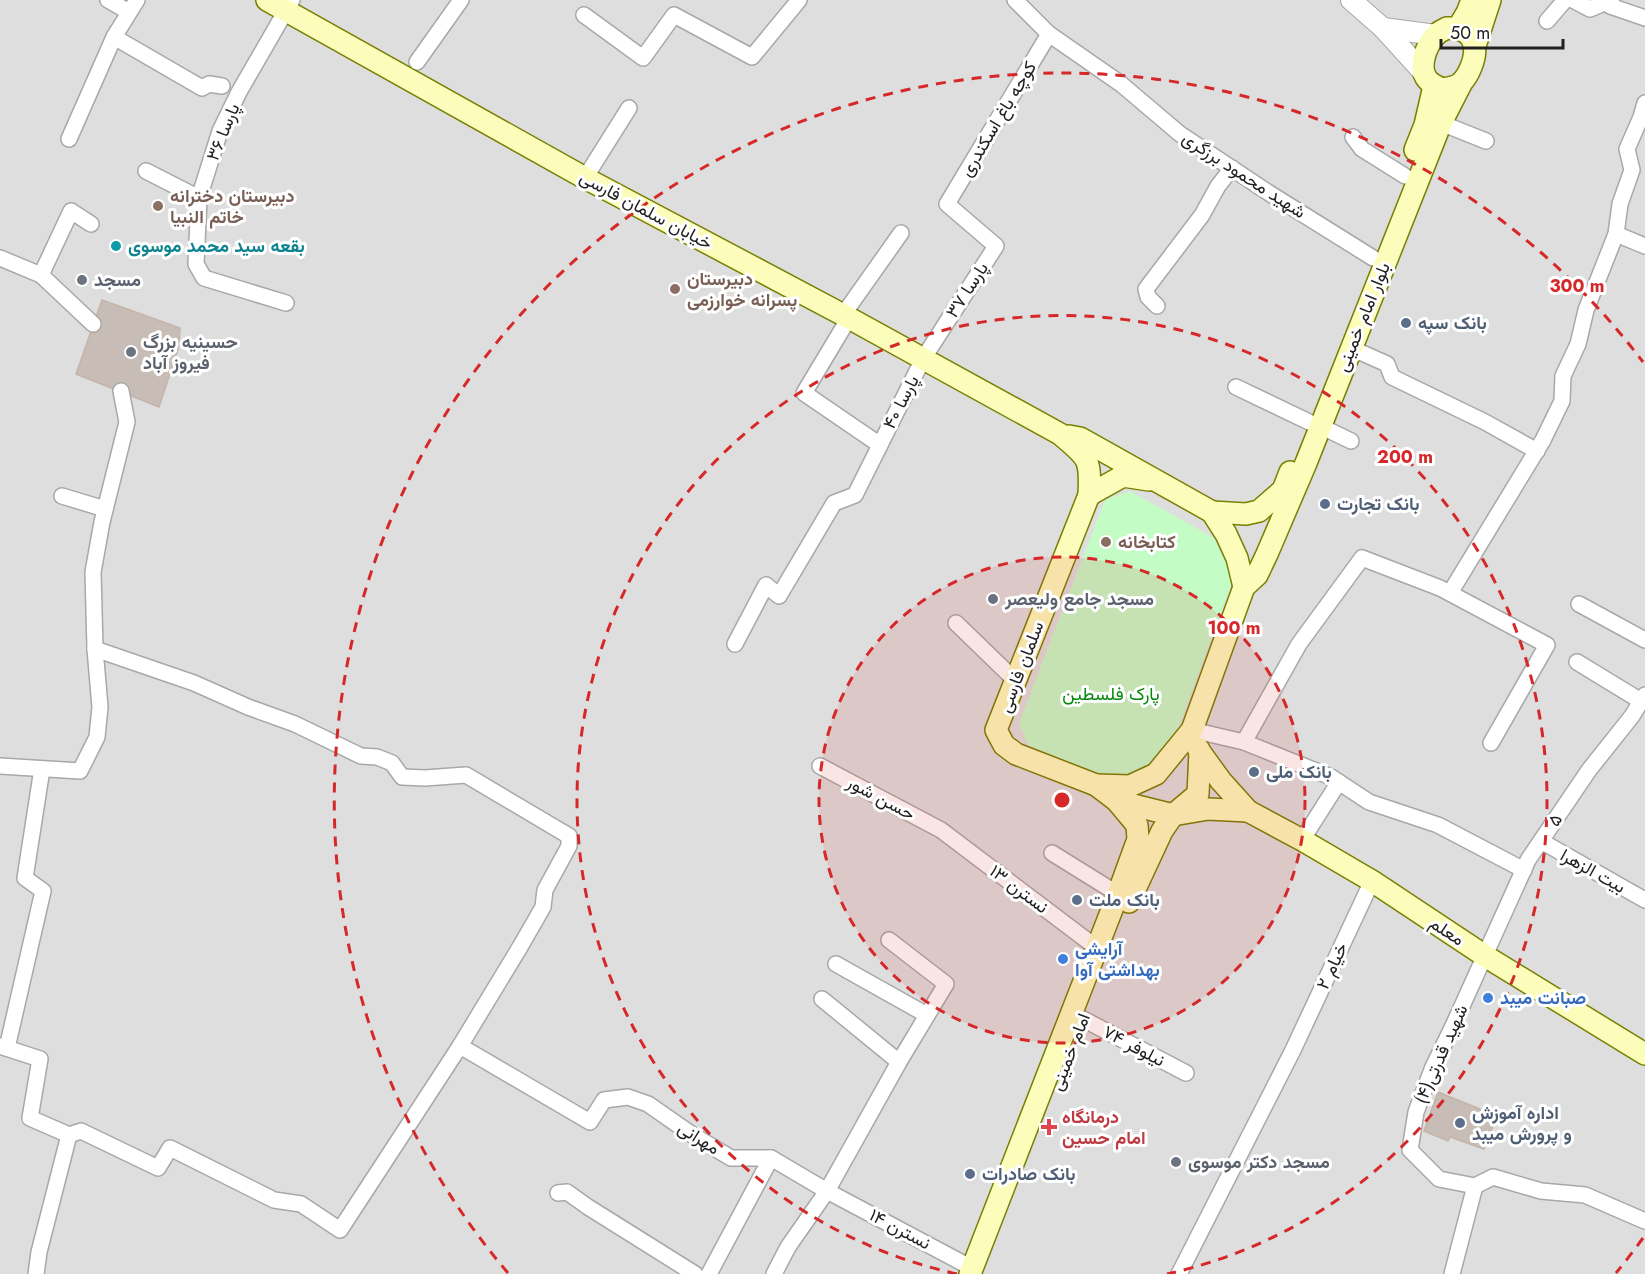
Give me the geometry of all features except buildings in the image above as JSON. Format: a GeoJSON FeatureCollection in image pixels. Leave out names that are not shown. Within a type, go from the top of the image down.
{"type":"FeatureCollection","features":[{"type":"Feature","properties":{"kind":"main road","name":"خیابان سلمان فارسی"},"geometry":{"type":"LineString","coordinates":[[267,0],[289,5],[585,178],[1060,434]]}},
{"type":"Feature","properties":{"kind":"main road"},"geometry":{"type":"LineString","coordinates":[[1458,28],[1472,0]]}},
{"type":"Feature","properties":{"kind":"main road"},"geometry":{"type":"LineString","coordinates":[[1475,46],[1470,36],[1458,28],[1447,28],[1436,35],[1424,58],[1429,79],[1443,89],[1455,87],[1462,82],[1474,60],[1475,46],[1490,0]]}},
{"type":"Feature","properties":{"kind":"main road","name":"بلوار امام خمینی"},"geometry":{"type":"LineString","coordinates":[[1096,785],[1130,786],[1156,774],[1192,730],[1244,587],[1257,575],[1267,554],[1373,258],[1425,125],[1429,79]]}},
{"type":"Feature","properties":{"kind":"main road","name":"بلوار امام خمینی"},"geometry":{"type":"LineString","coordinates":[[1212,512],[1246,514],[1259,511],[1283,490],[1351,348],[1441,123],[1462,82]]}},
{"type":"Feature","properties":{"kind":"main road"},"geometry":{"type":"LineString","coordinates":[[1060,434],[1080,438],[1212,512],[1237,558],[1244,587]]}},
{"type":"Feature","properties":{"kind":"main road"},"geometry":{"type":"LineString","coordinates":[[1060,434],[1088,461],[1089,495]]}},
{"type":"Feature","properties":{"kind":"main road"},"geometry":{"type":"LineString","coordinates":[[1089,495],[1123,476],[1159,482]]}},
{"type":"Feature","properties":{"kind":"main road","name":"سلمان فارسی"},"geometry":{"type":"LineString","coordinates":[[1089,495],[996,730],[1004,745],[1016,754],[1096,785]]}},
{"type":"Feature","properties":{"kind":"main road"},"geometry":{"type":"LineString","coordinates":[[1192,730],[1200,752],[1221,781],[1248,811]]}},
{"type":"Feature","properties":{"kind":"main road"},"geometry":{"type":"LineString","coordinates":[[1167,823],[1198,795],[1200,752]]}},
{"type":"Feature","properties":{"kind":"main road"},"geometry":{"type":"LineString","coordinates":[[1096,785],[1117,801],[1167,823],[1208,809],[1248,811]]}},
{"type":"Feature","properties":{"kind":"main road","name":"امام خمینی"},"geometry":{"type":"LineString","coordinates":[[975,1272],[1138,839],[1137,825],[1117,801]]}},
{"type":"Feature","properties":{"kind":"main road","name":"معلم"},"geometry":{"type":"LineString","coordinates":[[1248,811],[1372,881],[1485,956],[1645,1054]]}},
{"type":"Feature","properties":{"kind":"main road","name":"امام خمینی"},"geometry":{"type":"LineString","coordinates":[[975,1272],[1083,1019],[1135,887],[1167,823]]}},
{"type":"Feature","properties":{"kind":"street"},"geometry":{"type":"LineString","coordinates":[[69,139],[114,37],[133,6],[108,0]]}},
{"type":"Feature","properties":{"kind":"street"},"geometry":{"type":"LineString","coordinates":[[417,62],[461,0]]}},
{"type":"Feature","properties":{"kind":"street"},"geometry":{"type":"LineString","coordinates":[[584,15],[643,58],[674,15],[752,57],[800,0]]}},
{"type":"Feature","properties":{"kind":"street","name":"شهید محمود برزگری"},"geometry":{"type":"LineString","coordinates":[[1015,0],[1049,34],[1121,84],[1180,134],[1373,258]]}},
{"type":"Feature","properties":{"kind":"street"},"geometry":{"type":"LineString","coordinates":[[1351,0],[1383,28],[1429,79]]}},
{"type":"Feature","properties":{"kind":"street"},"geometry":{"type":"LineString","coordinates":[[1547,21],[1565,0]]}},
{"type":"Feature","properties":{"kind":"street"},"geometry":{"type":"LineString","coordinates":[[1573,0],[1590,9],[1611,0]]}},
{"type":"Feature","properties":{"kind":"street"},"geometry":{"type":"LineString","coordinates":[[1611,0],[1610,6],[1645,18]]}},
{"type":"Feature","properties":{"kind":"street","name":"پارسا ۳۶"},"geometry":{"type":"LineString","coordinates":[[286,303],[204,278],[196,264],[199,198],[220,131],[239,92],[289,5]]}},
{"type":"Feature","properties":{"kind":"street"},"geometry":{"type":"LineString","coordinates":[[1383,28],[1436,35]]}},
{"type":"Feature","properties":{"kind":"street","name":"کوچه باغ اسکندری"},"geometry":{"type":"LineString","coordinates":[[947,204],[1049,34]]}},
{"type":"Feature","properties":{"kind":"street"},"geometry":{"type":"LineString","coordinates":[[114,37],[202,88],[209,84],[222,86]]}},
{"type":"Feature","properties":{"kind":"street"},"geometry":{"type":"LineString","coordinates":[[1450,593],[1544,440],[1562,401],[1563,376],[1578,344],[1586,310],[1616,234],[1620,204],[1632,170],[1627,149],[1645,103]]}},
{"type":"Feature","properties":{"kind":"street"},"geometry":{"type":"LineString","coordinates":[[585,178],[629,108]]}},
{"type":"Feature","properties":{"kind":"street"},"geometry":{"type":"LineString","coordinates":[[1441,123],[1486,141]]}},
{"type":"Feature","properties":{"kind":"street"},"geometry":{"type":"LineString","coordinates":[[1353,137],[1362,149],[1405,176]]}},
{"type":"Feature","properties":{"kind":"street"},"geometry":{"type":"LineString","coordinates":[[1157,306],[1148,297],[1146,289],[1202,215],[1218,186],[1232,168]]}},
{"type":"Feature","properties":{"kind":"street"},"geometry":{"type":"LineString","coordinates":[[146,171],[199,198]]}},
{"type":"Feature","properties":{"kind":"street","name":"پارسا ۳۷"},"geometry":{"type":"LineString","coordinates":[[923,359],[996,246],[947,204]]}},
{"type":"Feature","properties":{"kind":"street"},"geometry":{"type":"LineString","coordinates":[[41,275],[71,211],[91,224]]}},
{"type":"Feature","properties":{"kind":"street"},"geometry":{"type":"LineString","coordinates":[[880,445],[804,393],[846,317],[901,232]]}},
{"type":"Feature","properties":{"kind":"street"},"geometry":{"type":"LineString","coordinates":[[1616,234],[1645,246]]}},
{"type":"Feature","properties":{"kind":"street"},"geometry":{"type":"LineString","coordinates":[[0,258],[41,275],[93,324]]}},
{"type":"Feature","properties":{"kind":"street"},"geometry":{"type":"LineString","coordinates":[[1351,348],[1387,364],[1392,377],[1485,422],[1536,451]]}},
{"type":"Feature","properties":{"kind":"street","name":"پارسا ۴۰"},"geometry":{"type":"LineString","coordinates":[[735,644],[766,585],[779,596],[834,503],[855,495],[923,359]]}},
{"type":"Feature","properties":{"kind":"street"},"geometry":{"type":"LineString","coordinates":[[1236,387],[1351,441]]}},
{"type":"Feature","properties":{"kind":"street"},"geometry":{"type":"LineString","coordinates":[[0,766],[80,771],[97,737],[100,706],[95,649],[93,572],[105,509],[127,422],[121,391]]}},
{"type":"Feature","properties":{"kind":"street"},"geometry":{"type":"LineString","coordinates":[[62,496],[105,509]]}},
{"type":"Feature","properties":{"kind":"street"},"geometry":{"type":"LineString","coordinates":[[1244,742],[1299,644],[1362,558],[1440,588],[1547,645],[1491,743]]}},
{"type":"Feature","properties":{"kind":"street"},"geometry":{"type":"LineString","coordinates":[[1579,604],[1645,640]]}},
{"type":"Feature","properties":{"kind":"street"},"geometry":{"type":"LineString","coordinates":[[956,623],[1016,681]]}},
{"type":"Feature","properties":{"kind":"street"},"geometry":{"type":"LineString","coordinates":[[42,770],[25,878],[43,891],[4,1047],[40,1059],[30,1118],[69,1135],[81,1131],[158,1168],[170,1148],[274,1200],[301,1204],[340,1230],[460,1046],[543,907],[545,890],[569,846],[569,836],[466,775],[402,777],[392,763],[377,757],[361,756],[295,724],[248,707],[194,683],[95,649]]}},
{"type":"Feature","properties":{"kind":"street"},"geometry":{"type":"LineString","coordinates":[[1577,662],[1643,698]]}},
{"type":"Feature","properties":{"kind":"street","name":"۵"},"geometry":{"type":"LineString","coordinates":[[1485,956],[1528,860],[1589,770],[1638,719],[1643,698]]}},
{"type":"Feature","properties":{"kind":"street"},"geometry":{"type":"LineString","coordinates":[[1192,730],[1244,742],[1331,777],[1369,802],[1438,825],[1524,870]]}},
{"type":"Feature","properties":{"kind":"street","name":"حسن شور"},"geometry":{"type":"LineString","coordinates":[[820,766],[941,831]]}},
{"type":"Feature","properties":{"kind":"street"},"geometry":{"type":"LineString","coordinates":[[1302,840],[1339,782]]}},
{"type":"Feature","properties":{"kind":"street","name":"نسترن ۱۳"},"geometry":{"type":"LineString","coordinates":[[941,831],[1097,948]]}},
{"type":"Feature","properties":{"kind":"street","name":"بیت الزهرا"},"geometry":{"type":"LineString","coordinates":[[1541,841],[1645,900]]}},
{"type":"Feature","properties":{"kind":"street"},"geometry":{"type":"LineString","coordinates":[[1052,853],[1118,894]]}},
{"type":"Feature","properties":{"kind":"street","name":"خیام ۲"},"geometry":{"type":"LineString","coordinates":[[1179,1274],[1293,1050],[1372,881]]}},
{"type":"Feature","properties":{"kind":"street"},"geometry":{"type":"LineString","coordinates":[[774,1274],[788,1247],[827,1191],[899,1062],[946,984],[889,940]]}},
{"type":"Feature","properties":{"kind":"street","name":"شهید قدرتی(۴)"},"geometry":{"type":"LineString","coordinates":[[1475,1186],[1439,1179],[1410,1150],[1416,1112],[1433,1067],[1485,956]]}},
{"type":"Feature","properties":{"kind":"street"},"geometry":{"type":"LineString","coordinates":[[837,964],[927,1015]]}},
{"type":"Feature","properties":{"kind":"street"},"geometry":{"type":"LineString","coordinates":[[822,999],[899,1062]]}},
{"type":"Feature","properties":{"kind":"street","name":"نیلوفر ۷۴"},"geometry":{"type":"LineString","coordinates":[[1083,1019],[1185,1073]]}},
{"type":"Feature","properties":{"kind":"street","name":"مهرانی"},"geometry":{"type":"LineString","coordinates":[[460,1046],[590,1122],[604,1100],[628,1098],[648,1104],[731,1158],[771,1158]]}},
{"type":"Feature","properties":{"kind":"street"},"geometry":{"type":"LineString","coordinates":[[36,1274],[39,1252],[69,1135]]}},
{"type":"Feature","properties":{"kind":"street"},"geometry":{"type":"LineString","coordinates":[[709,1274],[771,1158],[827,1191]]}},
{"type":"Feature","properties":{"kind":"street"},"geometry":{"type":"LineString","coordinates":[[1454,1273],[1475,1186],[1493,1177],[1541,1191],[1585,1195],[1645,1221]]}},
{"type":"Feature","properties":{"kind":"street","name":"نسترن ۱۴"},"geometry":{"type":"LineString","coordinates":[[827,1191],[975,1272]]}},
{"type":"Feature","properties":{"kind":"street"},"geometry":{"type":"LineString","coordinates":[[558,1193],[567,1192],[695,1274]]}},
{"type":"Feature","properties":{"kind":"shaded area"},"geometry":{"type":"Polygon","coordinates":[[[0,0],[1645,0],[1645,1274],[0,1274],[0,0]]]}},
{"type":"Feature","properties":{"kind":"green space","name":"پارک فلسطین"},"geometry":{"type":"Polygon","coordinates":[[[1130,491],[1214,538],[1233,579],[1178,729],[1151,771],[1123,785],[1028,745],[1019,723],[1105,500],[1130,491]]]}},
{"type":"Feature","properties":{"kind":"place","name":"دبیرستان دخترانه خاتم النبیا"},"geometry":{"type":"Point","coordinates":[158,206]}},
{"type":"Feature","properties":{"kind":"place","name":"بقعه سید محمد موسوی"},"geometry":{"type":"Point","coordinates":[116,246]}},
{"type":"Feature","properties":{"kind":"place","name":"مسجد"},"geometry":{"type":"Point","coordinates":[82,280]}},
{"type":"Feature","properties":{"kind":"place","name":"دبیرستان پسرانه خوارزمی"},"geometry":{"type":"Point","coordinates":[675,289]}},
{"type":"Feature","properties":{"kind":"place","name":"بانک سپه"},"geometry":{"type":"Point","coordinates":[1406,323]}},
{"type":"Feature","properties":{"kind":"place","name":"حسینیه بزرگ فیروز آباد"},"geometry":{"type":"Point","coordinates":[131,352]}},
{"type":"Feature","properties":{"kind":"place","name":"بانک تجارت"},"geometry":{"type":"Point","coordinates":[1325,504]}},
{"type":"Feature","properties":{"kind":"place","name":"کتابخانه"},"geometry":{"type":"Point","coordinates":[1106,542]}},
{"type":"Feature","properties":{"kind":"place","name":"مسجد جامع ولیعصر"},"geometry":{"type":"Point","coordinates":[993,599]}},
{"type":"Feature","properties":{"kind":"place","name":"بانک ملی"},"geometry":{"type":"Point","coordinates":[1254,772]}},
{"type":"Feature","properties":{"kind":"place","name":"بانک ملت"},"geometry":{"type":"Point","coordinates":[1077,900]}},
{"type":"Feature","properties":{"kind":"place","name":"آرایشی بهداشتی آوا"},"geometry":{"type":"Point","coordinates":[1063,959]}},
{"type":"Feature","properties":{"kind":"place","name":"صبانت میبد"},"geometry":{"type":"Point","coordinates":[1488,998]}},
{"type":"Feature","properties":{"kind":"place","name":"اداره آموزش و پرورش میبد"},"geometry":{"type":"Point","coordinates":[1460,1123]}},
{"type":"Feature","properties":{"kind":"place","name":"درمانگاه امام حسین"},"geometry":{"type":"Point","coordinates":[1049,1127]}},
{"type":"Feature","properties":{"kind":"place","name":"مسجد دکتر موسوی"},"geometry":{"type":"Point","coordinates":[1176,1162]}},
{"type":"Feature","properties":{"kind":"place","name":"بانک صادرات"},"geometry":{"type":"Point","coordinates":[970,1174]}}]}
